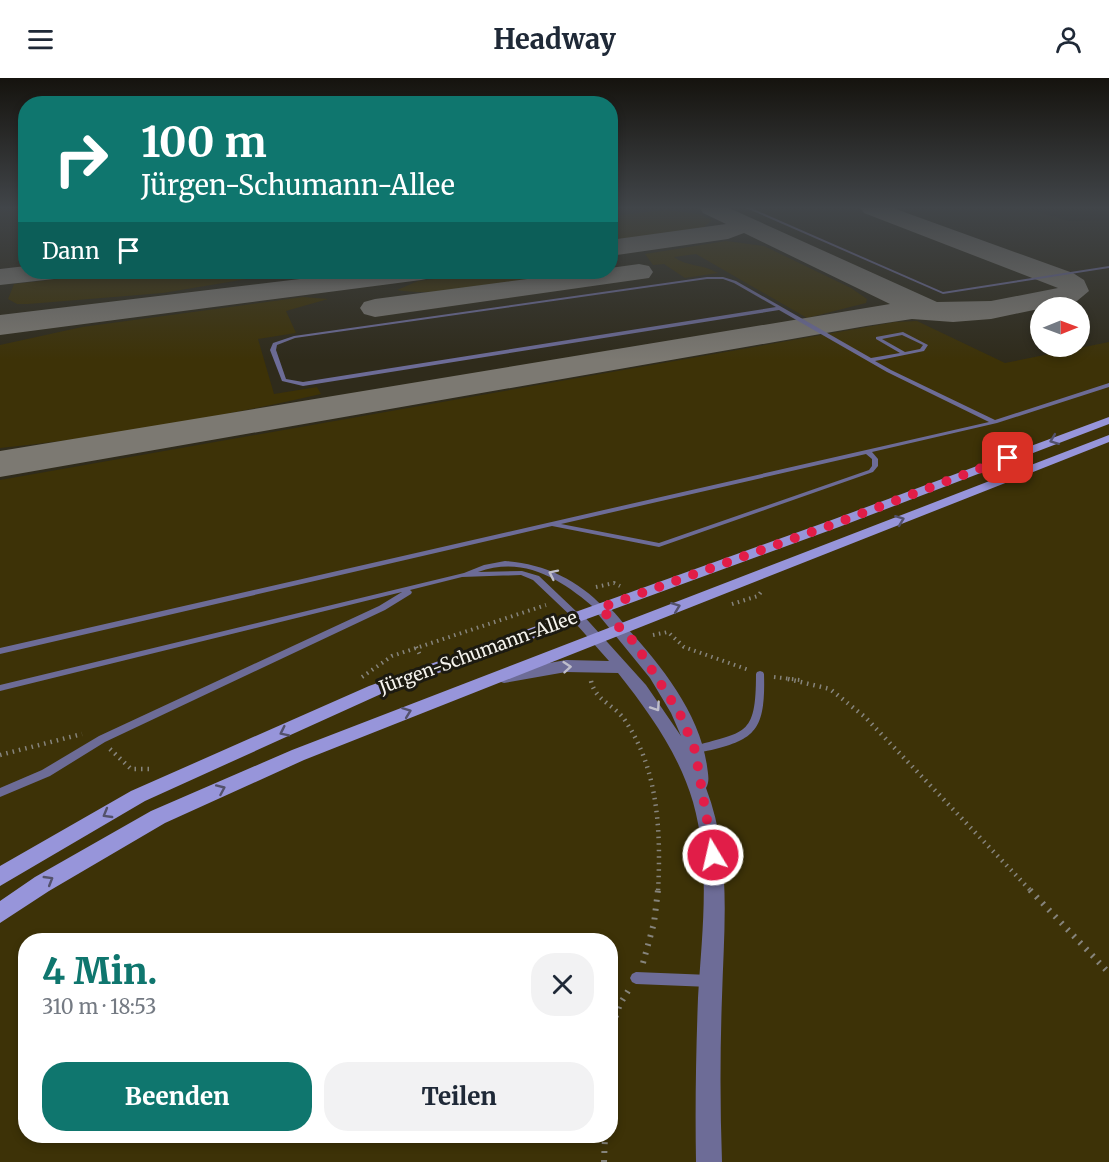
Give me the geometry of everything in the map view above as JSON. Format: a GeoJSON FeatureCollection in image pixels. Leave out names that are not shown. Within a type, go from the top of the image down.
{"type":"FeatureCollection","features":[{"type":"Feature","properties":{"kind":"street","name":"Jürgen-Schumann-Allee"},"geometry":{"type":"LineString","coordinates":[[0,877],[138,796],[375,690],[834,524],[1109,420]]}},
{"type":"Feature","properties":{"kind":"street","name":"Jürgen-Schumann-Allee"},"geometry":{"type":"LineString","coordinates":[[0,913],[42,884],[158,818],[298,755],[1109,438]]}},
{"type":"Feature","properties":{"kind":"street"},"geometry":{"type":"LineString","coordinates":[[600,608],[634,642],[680,714],[710,834],[715,877],[706,1077],[709,1162]]}},
{"type":"Feature","properties":{"kind":"street"},"geometry":{"type":"LineString","coordinates":[[576,616],[646,693],[688,751]]}},
{"type":"Feature","properties":{"kind":"street","name":"Jürgen-Schumann-Allee"},"geometry":{"type":"LineString","coordinates":[[489,681],[566,666],[621,667]]}},
{"type":"Feature","properties":{"kind":"lane"},"geometry":{"type":"LineString","coordinates":[[864,259],[943,293],[1109,267]]}},
{"type":"Feature","properties":{"kind":"lane"},"geometry":{"type":"LineString","coordinates":[[781,308],[303,384],[284,380],[272,347],[279,341],[294,337],[707,278],[729,280],[781,308],[871,360],[995,422]]}},
{"type":"Feature","properties":{"kind":"lane"},"geometry":{"type":"LineString","coordinates":[[871,360],[922,350],[926,345],[903,333],[878,338],[904,353]]}},
{"type":"Feature","properties":{"kind":"lane"},"geometry":{"type":"LineString","coordinates":[[0,651],[995,422],[1109,385]]}},
{"type":"Feature","properties":{"kind":"lane"},"geometry":{"type":"LineString","coordinates":[[552,524],[659,546],[871,471],[875,466],[875,459],[868,452]]}},
{"type":"Feature","properties":{"kind":"lane"},"geometry":{"type":"LineString","coordinates":[[0,688],[417,587],[462,575],[479,567],[502,563],[541,568],[562,578],[600,608]]}},
{"type":"Feature","properties":{"kind":"lane"},"geometry":{"type":"LineString","coordinates":[[462,575],[504,572],[529,575],[536,578],[576,616]]}},
{"type":"Feature","properties":{"kind":"lane"},"geometry":{"type":"LineString","coordinates":[[0,793],[46,773],[102,739],[382,608],[417,587]]}},
{"type":"Feature","properties":{"kind":"lane"},"geometry":{"type":"LineString","coordinates":[[688,751],[740,739],[757,721],[761,695],[760,674]]}},
{"type":"Feature","properties":{"kind":"lane"},"geometry":{"type":"LineString","coordinates":[[636,978],[710,981]]}},
{"type":"Feature","properties":{"kind":"path"},"geometry":{"type":"LineString","coordinates":[[634,642],[668,632],[684,647],[760,674],[782,680],[805,681],[830,689],[865,717],[1109,973]]}},
{"type":"Feature","properties":{"kind":"path"},"geometry":{"type":"LineString","coordinates":[[416,646],[420,655]]}},
{"type":"Feature","properties":{"kind":"path"},"geometry":{"type":"LineString","coordinates":[[590,673],[591,688],[601,701],[624,718],[639,747],[652,783],[658,818],[656,907],[647,954],[618,1010]]}},
{"type":"Feature","properties":{"kind":"path"},"geometry":{"type":"LineString","coordinates":[[0,755],[86,733],[102,739]]}},
{"type":"Feature","properties":{"kind":"path"},"geometry":{"type":"LineString","coordinates":[[604,1162],[605,1143]]}},
{"type":"Feature","properties":{"kind":"shaded area"},"geometry":{"type":"Polygon","coordinates":[[[0,259],[18,259],[18,279],[618,279],[618,259],[1109,259],[1109,393],[0,821],[0,259]]]}},
{"type":"Feature","properties":{"kind":"shaded area"},"geometry":{"type":"Polygon","coordinates":[[[648,259],[677,259],[718,273],[685,278],[664,264],[653,265],[648,259]]]}},
{"type":"Feature","properties":{"kind":"shaded area"},"geometry":{"type":"Polygon","coordinates":[[[704,259],[790,259],[851,288],[867,299],[866,303],[807,318],[704,259]]]}},
{"type":"Feature","properties":{"kind":"shaded area"},"geometry":{"type":"Polygon","coordinates":[[[58,279],[246,279],[163,293],[28,304],[17,304],[8,299],[14,284],[58,279]]]}},
{"type":"Feature","properties":{"kind":"shaded area"},"geometry":{"type":"Polygon","coordinates":[[[534,279],[437,292],[397,290],[418,281],[534,279]]]}},
{"type":"Feature","properties":{"kind":"shaded area"},"geometry":{"type":"Polygon","coordinates":[[[303,297],[328,299],[286,311],[296,333],[258,339],[274,394],[317,387],[321,394],[161,426],[0,448],[0,345],[82,327],[303,297]]]}},
{"type":"Feature","properties":{"kind":"shaded area"},"geometry":{"type":"Polygon","coordinates":[[[917,321],[1005,363],[1035,357],[1090,357],[1090,346],[1109,342],[1109,1162],[0,1162],[0,480],[895,322],[917,321]]]}},
{"type":"Feature","properties":{"kind":"taxiway"},"geometry":{"type":"LineString","coordinates":[[818,259],[916,305],[953,313],[1011,307],[1067,295],[1075,291],[1074,286],[1063,279],[1008,259]]}},
{"type":"Feature","properties":{"kind":"taxiway"},"geometry":{"type":"LineString","coordinates":[[618,275],[639,272]]}},
{"type":"Feature","properties":{"kind":"taxiway"},"geometry":{"type":"LineString","coordinates":[[0,277],[18,275]]}},
{"type":"Feature","properties":{"kind":"taxiway"},"geometry":{"type":"LineString","coordinates":[[0,325],[365,279]]}},
{"type":"Feature","properties":{"kind":"taxiway"},"geometry":{"type":"LineString","coordinates":[[375,308],[588,279]]}},
{"type":"Feature","properties":{"kind":"taxiway"},"geometry":{"type":"LineString","coordinates":[[0,464],[866,317],[912,310],[932,310]]}},
{"type":"Feature","properties":{"kind":"route"},"geometry":{"type":"LineString","coordinates":[[713,855],[695,750],[680,714],[634,642],[600,608],[834,524],[1008,458]]}}]}
